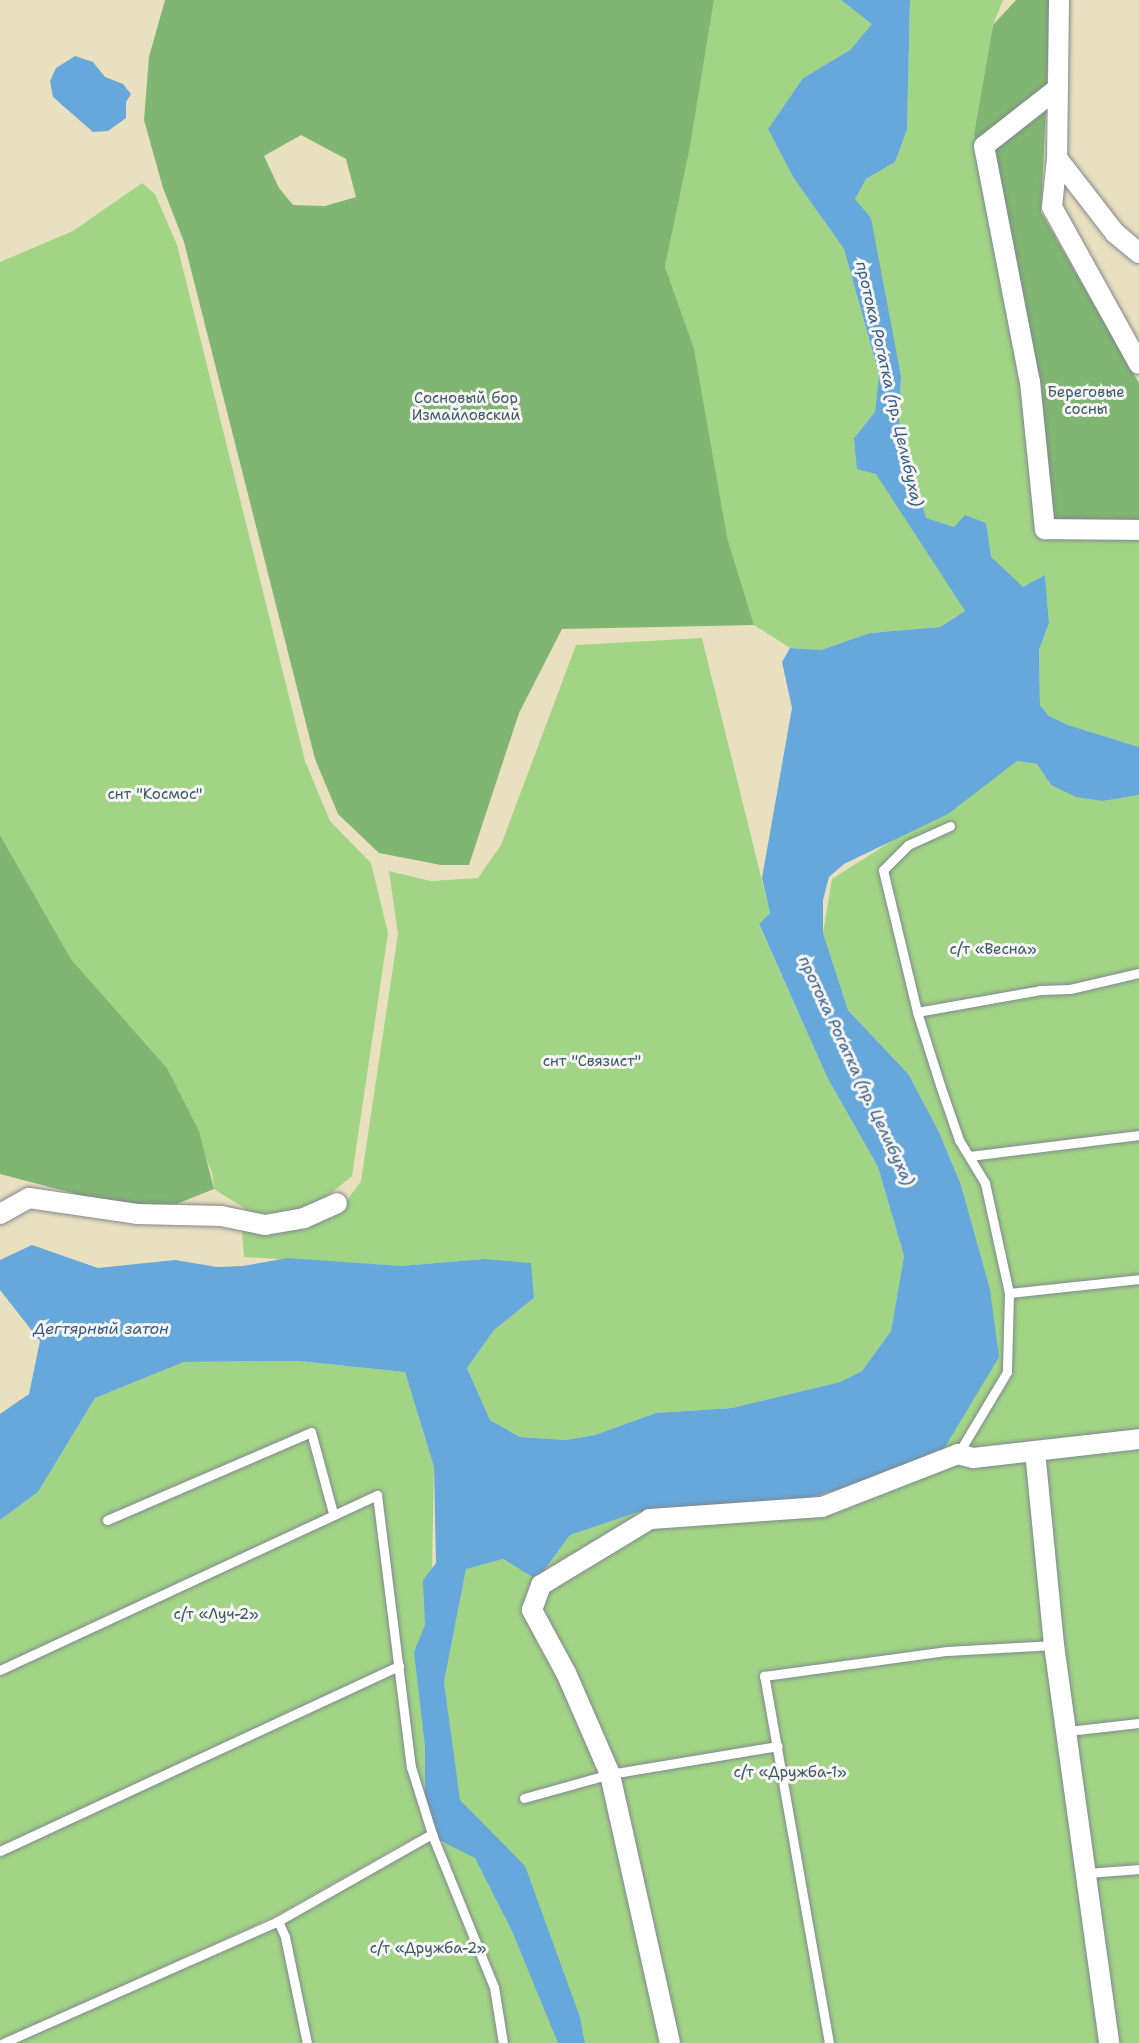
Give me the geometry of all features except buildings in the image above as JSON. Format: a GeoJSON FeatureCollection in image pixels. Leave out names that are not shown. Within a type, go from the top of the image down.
{"type":"FeatureCollection","features":[{"type":"Feature","properties":{"kind":"street"},"geometry":{"type":"LineString","coordinates":[[1059,0],[1057,158],[1052,207],[1139,364]]}},
{"type":"Feature","properties":{"kind":"street"},"geometry":{"type":"LineString","coordinates":[[1058,88],[984,146],[1030,382],[1045,529],[1139,530]]}},
{"type":"Feature","properties":{"kind":"street"},"geometry":{"type":"LineString","coordinates":[[1057,158],[1115,233],[1139,253]]}},
{"type":"Feature","properties":{"kind":"street"},"geometry":{"type":"LineString","coordinates":[[0,1214],[29,1198],[137,1214],[221,1216],[265,1226],[304,1218],[337,1203]]}},
{"type":"Feature","properties":{"kind":"street"},"geometry":{"type":"LineString","coordinates":[[670,2043],[610,1774],[566,1673],[532,1610],[541,1585],[650,1519],[822,1507],[895,1482],[958,1454],[973,1458],[1139,1439]]}},
{"type":"Feature","properties":{"kind":"street"},"geometry":{"type":"LineString","coordinates":[[1035,1451],[1054,1645],[1088,1873],[1109,2043]]}},
{"type":"Feature","properties":{"kind":"lane"},"geometry":{"type":"LineString","coordinates":[[950,826],[908,845],[883,870],[917,1012],[959,1140],[985,1183],[1010,1293],[1007,1372],[958,1454]]}},
{"type":"Feature","properties":{"kind":"lane"},"geometry":{"type":"LineString","coordinates":[[917,1012],[1040,990],[1070,989],[1139,973]]}},
{"type":"Feature","properties":{"kind":"lane"},"geometry":{"type":"LineString","coordinates":[[970,1156],[1139,1135]]}},
{"type":"Feature","properties":{"kind":"lane"},"geometry":{"type":"LineString","coordinates":[[1010,1293],[1139,1279]]}},
{"type":"Feature","properties":{"kind":"lane"},"geometry":{"type":"LineString","coordinates":[[107,1520],[311,1432],[333,1513]]}},
{"type":"Feature","properties":{"kind":"lane"},"geometry":{"type":"LineString","coordinates":[[0,1670],[333,1513],[377,1495],[411,1767],[432,1834],[494,1987],[503,2043]]}},
{"type":"Feature","properties":{"kind":"lane"},"geometry":{"type":"LineString","coordinates":[[829,2043],[764,1676],[947,1651],[1054,1645]]}},
{"type":"Feature","properties":{"kind":"lane"},"geometry":{"type":"LineString","coordinates":[[0,1851],[399,1666]]}},
{"type":"Feature","properties":{"kind":"lane"},"geometry":{"type":"LineString","coordinates":[[1068,1731],[1139,1723]]}},
{"type":"Feature","properties":{"kind":"lane"},"geometry":{"type":"LineString","coordinates":[[524,1798],[610,1774],[778,1746]]}},
{"type":"Feature","properties":{"kind":"lane"},"geometry":{"type":"LineString","coordinates":[[3,2043],[278,1921],[432,1834]]}},
{"type":"Feature","properties":{"kind":"lane"},"geometry":{"type":"LineString","coordinates":[[1088,1873],[1139,1869]]}},
{"type":"Feature","properties":{"kind":"lane"},"geometry":{"type":"LineString","coordinates":[[278,1921],[285,1937],[307,2043]]}},
{"type":"Feature","properties":{"kind":"green space","name":"Сосновый бор Измайловский"},"geometry":{"type":"Polygon","coordinates":[[[165,0],[714,0],[690,147],[665,267],[694,349],[727,537],[754,625],[562,629],[519,713],[469,865],[441,865],[379,853],[338,814],[315,759],[184,242],[163,188],[144,120],[149,57],[165,0]],[[301,135],[264,156],[279,188],[293,205],[325,206],[356,197],[346,159],[301,135]]]}},
{"type":"Feature","properties":{"kind":"green space"},"geometry":{"type":"Polygon","coordinates":[[[714,0],[841,0],[873,23],[850,50],[803,78],[768,129],[793,177],[844,249],[879,376],[875,412],[854,438],[965,611],[940,627],[870,633],[821,650],[790,648],[754,625],[727,537],[665,267],[690,147],[714,0]]]}},
{"type":"Feature","properties":{"kind":"green space"},"geometry":{"type":"Polygon","coordinates":[[[910,0],[1003,0],[993,25],[974,134],[1139,539],[1139,747],[1068,725],[1049,716],[1040,705],[1039,650],[1049,623],[1045,575],[1023,588],[954,527],[926,519],[899,421],[901,376],[884,290],[855,199],[866,179],[895,162],[907,130],[910,0]]]}},
{"type":"Feature","properties":{"kind":"green space","name":"Береговые сосны"},"geometry":{"type":"Polygon","coordinates":[[[1016,0],[1051,0],[1041,212],[1139,383],[1139,539],[1045,529],[1007,251],[974,134],[993,25],[1016,0]]]}},
{"type":"Feature","properties":{"kind":"green space","name":"снт \"Космос\""},"geometry":{"type":"Polygon","coordinates":[[[142,183],[155,194],[177,245],[305,761],[330,821],[371,863],[388,933],[352,1176],[314,1207],[284,1215],[252,1213],[214,1189],[212,1173],[167,1068],[71,959],[0,835],[0,262],[73,231],[142,183]]]}},
{"type":"Feature","properties":{"kind":"green space","name":"снт \"Связист\""},"geometry":{"type":"Polygon","coordinates":[[[702,638],[770,913],[759,925],[827,1077],[878,1167],[904,1256],[891,1331],[862,1371],[840,1382],[732,1408],[656,1413],[595,1435],[566,1440],[520,1437],[490,1420],[467,1368],[494,1330],[534,1298],[484,1259],[401,1266],[244,1257],[242,1231],[278,1231],[340,1210],[361,1181],[398,934],[389,871],[431,881],[478,878],[501,845],[576,645],[702,638]]]}},
{"type":"Feature","properties":{"kind":"green space","name":"с/т «Дружба-1»"},"geometry":{"type":"Polygon","coordinates":[[[1017,761],[1037,764],[1051,785],[1103,801],[1139,795],[1139,1433],[1030,1457],[1104,2043],[585,2043],[580,2017],[459,1803],[444,1682],[466,1568],[503,1559],[537,1580],[570,1535],[638,1512],[732,1508],[990,1289],[961,1185],[939,1132],[909,1075],[848,1010],[823,933],[832,879],[1017,761]]]}},
{"type":"Feature","properties":{"kind":"green space"},"geometry":{"type":"Polygon","coordinates":[[[0,835],[71,959],[167,1068],[199,1131],[214,1189],[169,1207],[111,1203],[0,1174],[0,835]]]}},
{"type":"Feature","properties":{"kind":"green space","name":"с/т «Луч-2»"},"geometry":{"type":"Polygon","coordinates":[[[298,1361],[405,1372],[434,1467],[427,1831],[276,1916],[0,2042],[0,1520],[38,1492],[95,1398],[184,1362],[298,1361]]]}},
{"type":"Feature","properties":{"kind":"green space"},"geometry":{"type":"Polygon","coordinates":[[[1139,1444],[1139,2043],[1117,2043],[1039,1456],[1139,1444]]]}},
{"type":"Feature","properties":{"kind":"green space","name":"с/т «Дружба-2»"},"geometry":{"type":"Polygon","coordinates":[[[431,1840],[480,1852],[519,1920],[560,2043],[9,2043],[280,1922],[431,1840]]]}},
{"type":"Feature","properties":{"kind":"water"},"geometry":{"type":"Polygon","coordinates":[[[841,0],[910,0],[907,130],[895,162],[866,179],[855,199],[871,218],[901,376],[899,421],[926,518],[954,527],[965,515],[986,523],[991,557],[1023,587],[1045,575],[1049,623],[1039,650],[1040,705],[1049,716],[1068,725],[1139,747],[1139,795],[1103,801],[1076,797],[1051,785],[1037,764],[1017,761],[948,814],[844,864],[829,877],[823,900],[823,933],[848,1010],[909,1075],[939,1132],[961,1185],[990,1289],[999,1357],[942,1452],[880,1477],[791,1503],[638,1512],[570,1535],[537,1580],[503,1559],[466,1569],[444,1682],[460,1800],[525,1866],[580,2017],[585,2043],[558,2043],[512,1931],[475,1858],[433,1837],[425,1811],[425,1746],[414,1652],[425,1625],[423,1580],[436,1563],[434,1467],[405,1372],[298,1361],[184,1362],[95,1398],[38,1492],[0,1520],[0,1414],[29,1394],[40,1341],[0,1290],[0,1260],[32,1245],[98,1268],[175,1260],[217,1267],[243,1266],[287,1258],[401,1266],[484,1259],[531,1263],[534,1298],[494,1330],[467,1368],[490,1420],[520,1437],[566,1440],[595,1435],[656,1413],[732,1408],[840,1382],[862,1371],[891,1331],[904,1256],[878,1167],[827,1077],[759,924],[770,913],[762,878],[792,708],[782,662],[790,648],[821,650],[870,633],[940,627],[965,611],[876,474],[857,469],[854,438],[875,412],[879,375],[844,249],[793,177],[768,129],[803,78],[850,50],[872,24],[841,0]]]}},
{"type":"Feature","properties":{"kind":"water"},"geometry":{"type":"Polygon","coordinates":[[[75,56],[93,62],[105,77],[123,84],[131,94],[126,102],[126,118],[108,131],[93,132],[53,97],[50,81],[56,68],[75,56]]]}},
{"type":"Feature","properties":{"kind":"water label","name":"протока Рогатка (пр. Целибуха)"},"geometry":{"type":"Point","coordinates":[889,384]}},
{"type":"Feature","properties":{"kind":"water label","name":"протока Рогатка (пр. Целибуха)"},"geometry":{"type":"Point","coordinates":[856,1071]}},
{"type":"Feature","properties":{"kind":"water label","name":"Дегтярный затон"},"geometry":{"type":"Point","coordinates":[101,1329]}},
{"type":"Feature","properties":{"kind":"park label","name":"с/т «Весна»"},"geometry":{"type":"Point","coordinates":[993,950]}}]}
